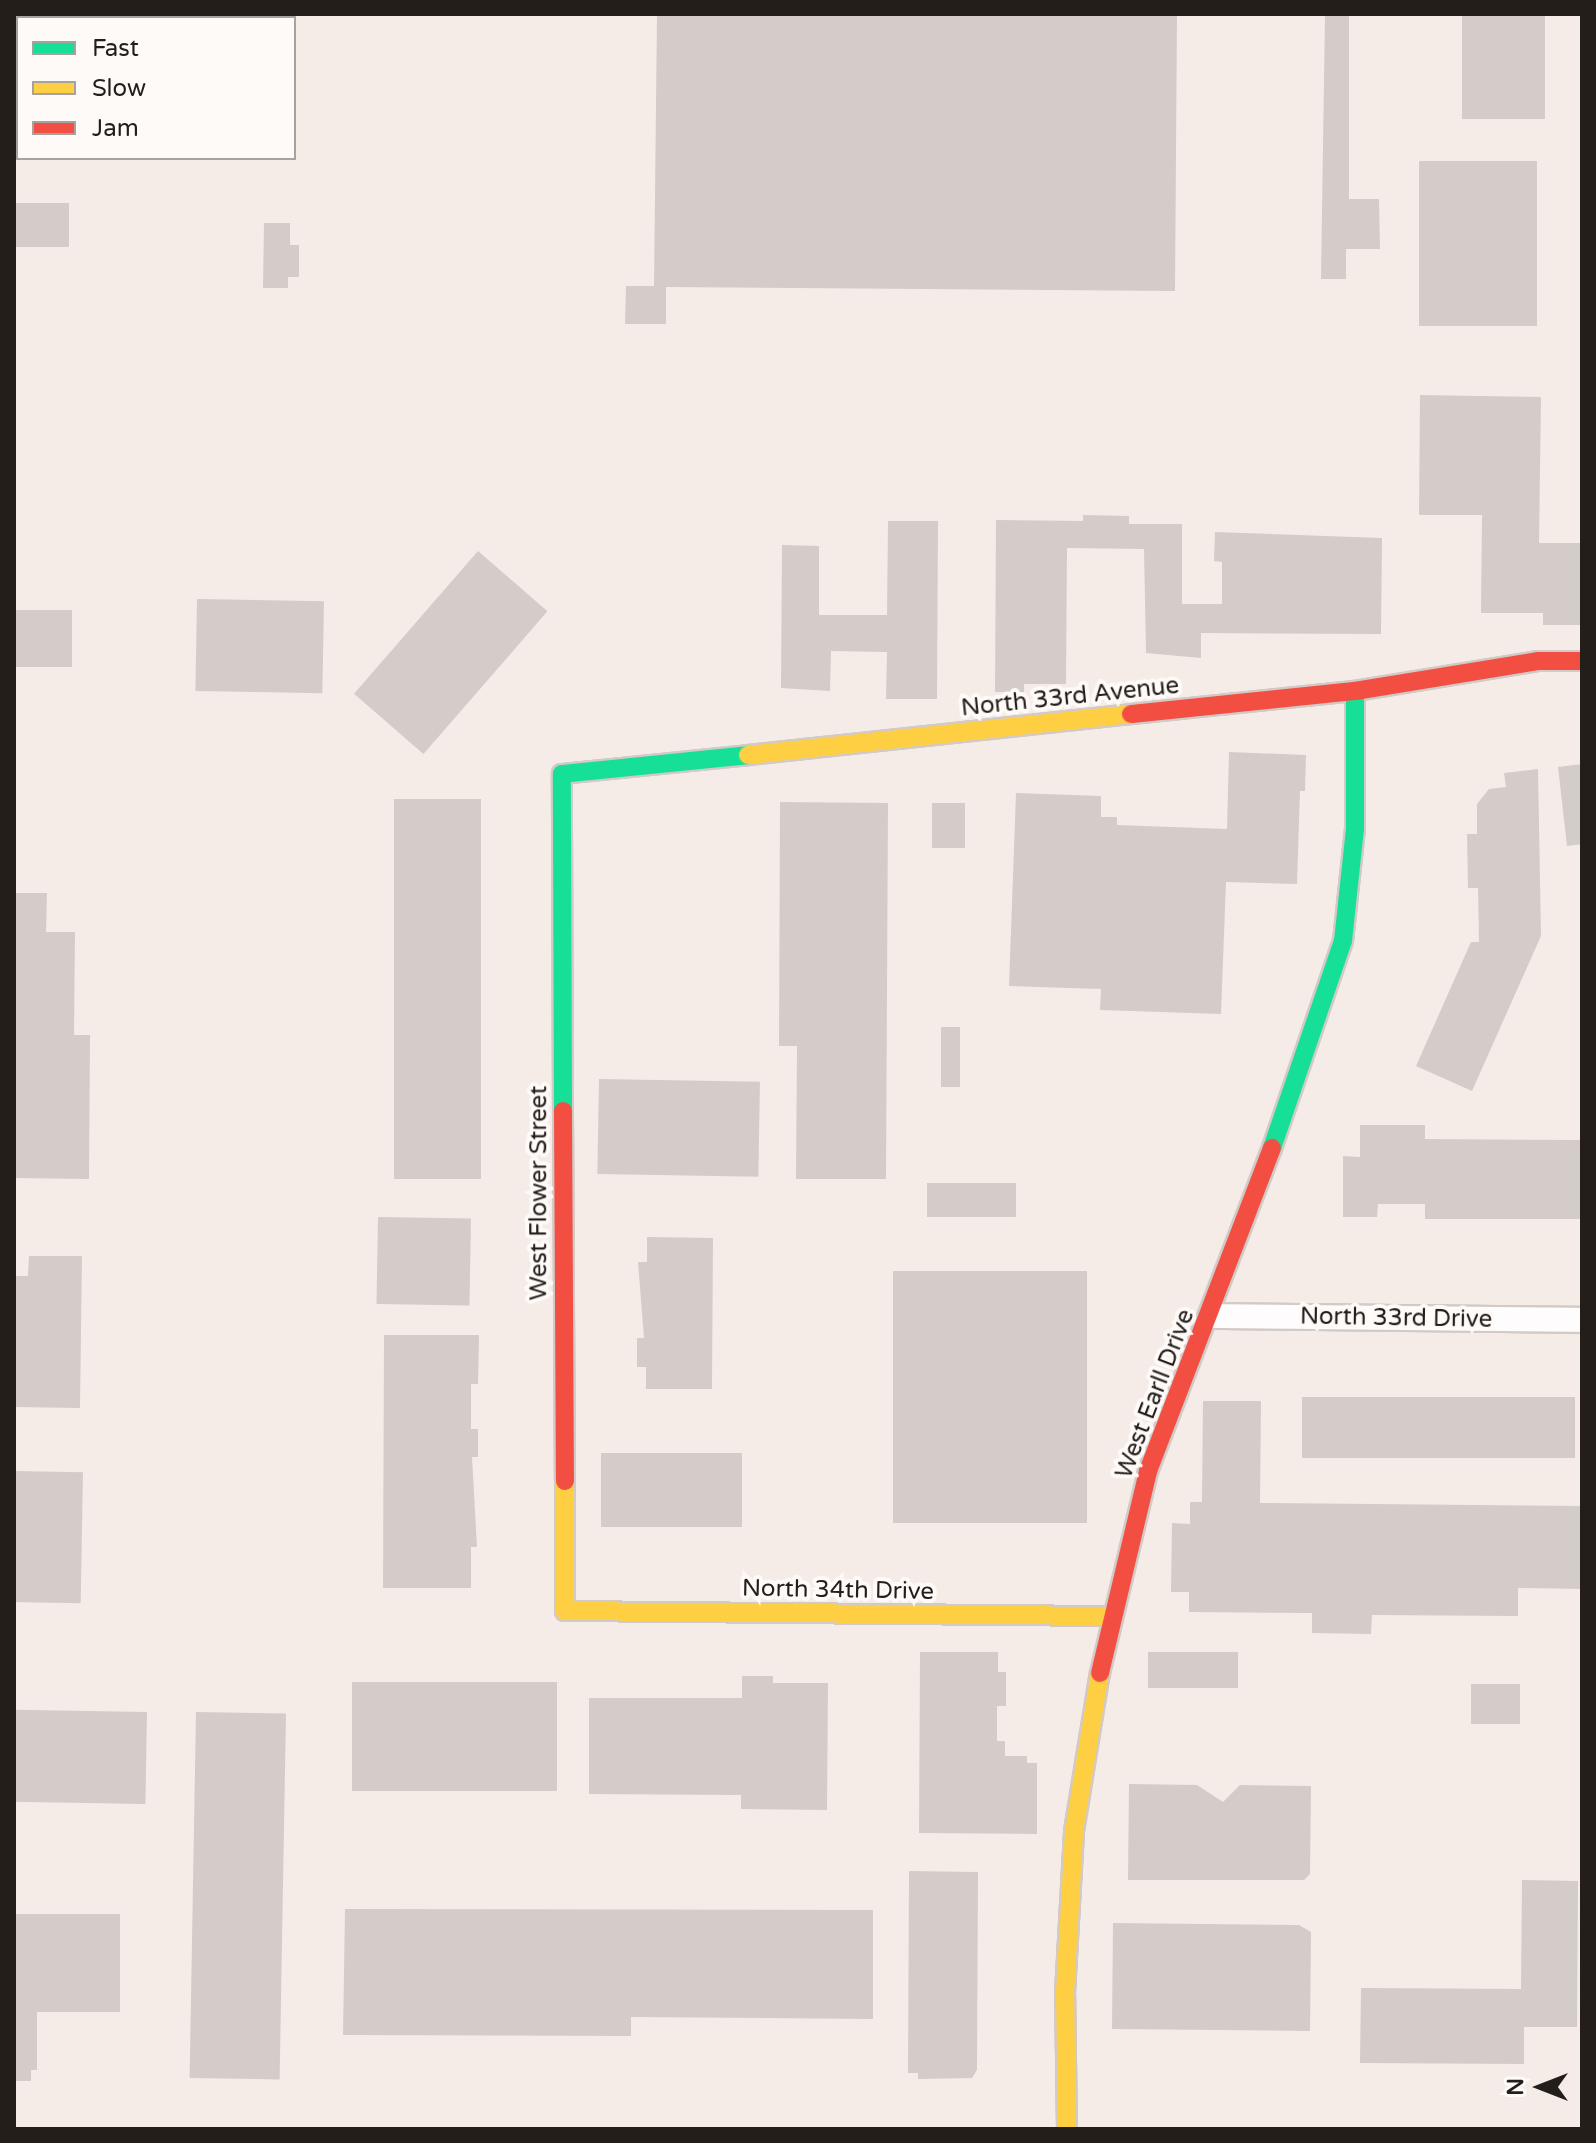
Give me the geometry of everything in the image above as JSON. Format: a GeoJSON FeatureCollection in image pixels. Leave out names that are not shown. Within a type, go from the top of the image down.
{"type":"FeatureCollection","features":[{"type":"Feature","properties":{"kind":"street","name":"North 33rd Avenue"},"geometry":{"type":"LineString","coordinates":[[562,774],[1355,691],[1538,661],[1582,661]]}},
{"type":"Feature","properties":{"kind":"street","name":"West Earll Drive"},"geometry":{"type":"LineString","coordinates":[[1067,2129],[1065,1993],[1074,1831],[1110,1616],[1148,1471],[1211,1316],[1309,1052],[1343,941],[1355,829],[1355,691]]}},
{"type":"Feature","properties":{"kind":"street","name":"West Flower Street"},"geometry":{"type":"LineString","coordinates":[[562,774],[565,1611]]}},
{"type":"Feature","properties":{"kind":"street","name":"North 33rd Drive"},"geometry":{"type":"LineString","coordinates":[[1211,1316],[1582,1320]]}},
{"type":"Feature","properties":{"kind":"street","name":"North 34th Drive"},"geometry":{"type":"LineString","coordinates":[[565,1611],[1110,1616]]}},
{"type":"Feature","properties":{"kind":"building"},"geometry":{"type":"Polygon","coordinates":[[[657,14],[1177,14],[1175,291],[666,287],[666,324],[625,324],[626,286],[654,286],[657,14]]]}},
{"type":"Feature","properties":{"kind":"building"},"geometry":{"type":"Polygon","coordinates":[[[1325,14],[1349,14],[1349,199],[1379,199],[1380,249],[1346,249],[1346,279],[1321,279],[1325,14]]]}},
{"type":"Feature","properties":{"kind":"building"},"geometry":{"type":"Polygon","coordinates":[[[1462,14],[1545,14],[1545,119],[1462,119],[1462,14]]]}},
{"type":"Feature","properties":{"kind":"building"},"geometry":{"type":"Polygon","coordinates":[[[1419,161],[1537,161],[1537,326],[1419,326],[1419,161]]]}},
{"type":"Feature","properties":{"kind":"building"},"geometry":{"type":"Polygon","coordinates":[[[14,203],[69,203],[69,247],[14,247],[14,203]]]}},
{"type":"Feature","properties":{"kind":"building"},"geometry":{"type":"Polygon","coordinates":[[[264,223],[290,223],[290,245],[299,245],[299,277],[288,277],[288,288],[263,288],[264,223]]]}},
{"type":"Feature","properties":{"kind":"building"},"geometry":{"type":"Polygon","coordinates":[[[1420,395],[1541,397],[1539,543],[1582,543],[1582,625],[1543,625],[1543,613],[1481,613],[1482,515],[1419,515],[1420,395]]]}},
{"type":"Feature","properties":{"kind":"building"},"geometry":{"type":"Polygon","coordinates":[[[1083,515],[1129,516],[1129,524],[1182,524],[1182,604],[1222,604],[1222,562],[1214,561],[1215,532],[1382,538],[1381,634],[1201,633],[1201,658],[1146,653],[1144,549],[1067,548],[1066,684],[1024,684],[1024,692],[995,692],[996,520],[1083,521],[1083,515]]]}},
{"type":"Feature","properties":{"kind":"building"},"geometry":{"type":"Polygon","coordinates":[[[888,521],[938,521],[937,699],[886,699],[887,652],[831,651],[830,691],[781,688],[782,545],[819,546],[819,615],[887,615],[888,521]]]}},
{"type":"Feature","properties":{"kind":"building"},"geometry":{"type":"Polygon","coordinates":[[[478,551],[547,611],[423,754],[354,694],[478,551]]]}},
{"type":"Feature","properties":{"kind":"building"},"geometry":{"type":"Polygon","coordinates":[[[197,599],[324,601],[322,693],[195,691],[197,599]]]}},
{"type":"Feature","properties":{"kind":"building"},"geometry":{"type":"Polygon","coordinates":[[[14,610],[72,610],[72,667],[14,667],[14,610]]]}},
{"type":"Feature","properties":{"kind":"building"},"geometry":{"type":"Polygon","coordinates":[[[1229,752],[1306,755],[1305,791],[1300,791],[1297,884],[1226,882],[1221,1014],[1100,1010],[1101,989],[1009,986],[1016,793],[1101,796],[1101,817],[1117,817],[1117,825],[1227,829],[1229,752]]]}},
{"type":"Feature","properties":{"kind":"building"},"geometry":{"type":"Polygon","coordinates":[[[1582,764],[1582,844],[1567,846],[1558,767],[1582,764]]]}},
{"type":"Feature","properties":{"kind":"building"},"geometry":{"type":"Polygon","coordinates":[[[1538,769],[1541,936],[1472,1091],[1416,1066],[1471,942],[1479,942],[1478,888],[1468,888],[1467,834],[1477,834],[1477,804],[1489,789],[1506,787],[1504,773],[1538,769]]]}},
{"type":"Feature","properties":{"kind":"building"},"geometry":{"type":"Polygon","coordinates":[[[394,799],[481,799],[481,1179],[394,1179],[394,799]]]}},
{"type":"Feature","properties":{"kind":"building"},"geometry":{"type":"Polygon","coordinates":[[[780,802],[888,803],[886,1179],[796,1179],[797,1046],[779,1046],[780,802]]]}},
{"type":"Feature","properties":{"kind":"building"},"geometry":{"type":"Polygon","coordinates":[[[932,803],[965,803],[965,848],[932,848],[932,803]]]}},
{"type":"Feature","properties":{"kind":"building"},"geometry":{"type":"Polygon","coordinates":[[[14,893],[47,893],[46,932],[75,932],[74,1035],[90,1035],[89,1179],[14,1178],[14,893]]]}},
{"type":"Feature","properties":{"kind":"building"},"geometry":{"type":"Polygon","coordinates":[[[941,1027],[960,1027],[960,1087],[941,1087],[941,1027]]]}},
{"type":"Feature","properties":{"kind":"building"},"geometry":{"type":"Polygon","coordinates":[[[599,1079],[760,1082],[758,1177],[597,1174],[599,1079]]]}},
{"type":"Feature","properties":{"kind":"building"},"geometry":{"type":"Polygon","coordinates":[[[1360,1125],[1425,1125],[1425,1139],[1582,1140],[1582,1219],[1425,1219],[1425,1204],[1378,1204],[1377,1217],[1343,1217],[1343,1156],[1360,1157],[1360,1125]]]}},
{"type":"Feature","properties":{"kind":"building"},"geometry":{"type":"Polygon","coordinates":[[[927,1183],[1016,1183],[1016,1217],[927,1217],[927,1183]]]}},
{"type":"Feature","properties":{"kind":"building"},"geometry":{"type":"Polygon","coordinates":[[[378,1217],[471,1219],[469,1306],[376,1304],[378,1217]]]}},
{"type":"Feature","properties":{"kind":"building"},"geometry":{"type":"Polygon","coordinates":[[[647,1237],[713,1238],[712,1389],[646,1389],[646,1367],[637,1367],[637,1338],[644,1338],[638,1262],[647,1262],[647,1237]]]}},
{"type":"Feature","properties":{"kind":"building"},"geometry":{"type":"Polygon","coordinates":[[[29,1256],[82,1256],[80,1408],[14,1407],[14,1276],[28,1276],[29,1256]]]}},
{"type":"Feature","properties":{"kind":"building"},"geometry":{"type":"Polygon","coordinates":[[[893,1271],[1087,1271],[1087,1523],[893,1523],[893,1271]]]}},
{"type":"Feature","properties":{"kind":"building"},"geometry":{"type":"Polygon","coordinates":[[[384,1335],[479,1335],[478,1384],[471,1384],[471,1429],[478,1429],[478,1457],[472,1457],[477,1547],[471,1547],[471,1588],[383,1588],[384,1335]]]}},
{"type":"Feature","properties":{"kind":"building"},"geometry":{"type":"Polygon","coordinates":[[[1302,1397],[1575,1397],[1575,1458],[1302,1458],[1302,1397]]]}},
{"type":"Feature","properties":{"kind":"building"},"geometry":{"type":"Polygon","coordinates":[[[1203,1401],[1261,1401],[1260,1503],[1582,1506],[1582,1589],[1518,1588],[1518,1616],[1372,1615],[1371,1634],[1312,1633],[1312,1613],[1189,1612],[1189,1592],[1171,1592],[1172,1523],[1190,1524],[1190,1502],[1202,1502],[1203,1401]]]}},
{"type":"Feature","properties":{"kind":"building"},"geometry":{"type":"Polygon","coordinates":[[[601,1453],[742,1453],[742,1527],[601,1527],[601,1453]]]}},
{"type":"Feature","properties":{"kind":"building"},"geometry":{"type":"Polygon","coordinates":[[[14,1471],[83,1472],[81,1603],[14,1602],[14,1471]]]}},
{"type":"Feature","properties":{"kind":"building"},"geometry":{"type":"Polygon","coordinates":[[[920,1652],[998,1652],[998,1672],[1006,1672],[1006,1706],[997,1706],[997,1741],[1005,1741],[1005,1756],[1027,1756],[1027,1763],[1037,1763],[1037,1834],[919,1833],[920,1652]]]}},
{"type":"Feature","properties":{"kind":"building"},"geometry":{"type":"Polygon","coordinates":[[[1148,1652],[1238,1652],[1238,1688],[1148,1688],[1148,1652]]]}},
{"type":"Feature","properties":{"kind":"building"},"geometry":{"type":"Polygon","coordinates":[[[742,1676],[773,1676],[773,1683],[828,1683],[827,1810],[741,1809],[741,1795],[589,1794],[589,1698],[742,1698],[742,1676]]]}},
{"type":"Feature","properties":{"kind":"building"},"geometry":{"type":"Polygon","coordinates":[[[352,1682],[557,1682],[557,1791],[352,1791],[352,1682]]]}},
{"type":"Feature","properties":{"kind":"building"},"geometry":{"type":"Polygon","coordinates":[[[1471,1684],[1520,1684],[1520,1724],[1471,1724],[1471,1684]]]}},
{"type":"Feature","properties":{"kind":"building"},"geometry":{"type":"Polygon","coordinates":[[[14,1710],[147,1712],[145,1804],[14,1802],[14,1710]]]}},
{"type":"Feature","properties":{"kind":"building"},"geometry":{"type":"Polygon","coordinates":[[[196,1712],[286,1714],[280,2080],[190,2078],[196,1712]]]}},
{"type":"Feature","properties":{"kind":"building"},"geometry":{"type":"Polygon","coordinates":[[[1129,1784],[1197,1785],[1223,1802],[1240,1785],[1311,1786],[1310,1874],[1304,1880],[1128,1880],[1129,1784]]]}},
{"type":"Feature","properties":{"kind":"building"},"geometry":{"type":"Polygon","coordinates":[[[909,1871],[978,1872],[977,2070],[972,2078],[918,2079],[918,2073],[908,2073],[909,1871]]]}},
{"type":"Feature","properties":{"kind":"building"},"geometry":{"type":"Polygon","coordinates":[[[1522,1880],[1578,1881],[1577,2027],[1524,2027],[1524,2064],[1360,2063],[1361,1988],[1521,1989],[1522,1880]]]}},
{"type":"Feature","properties":{"kind":"building"},"geometry":{"type":"Polygon","coordinates":[[[345,1909],[873,1910],[873,2019],[631,2017],[631,2036],[343,2035],[345,1909]]]}},
{"type":"Feature","properties":{"kind":"building"},"geometry":{"type":"Polygon","coordinates":[[[14,1914],[120,1914],[120,2012],[37,2012],[37,2070],[31,2070],[31,2081],[14,2081],[14,1914]]]}},
{"type":"Feature","properties":{"kind":"building"},"geometry":{"type":"Polygon","coordinates":[[[1113,1923],[1299,1925],[1311,1932],[1310,2031],[1112,2029],[1113,1923]]]}},
{"type":"Feature","properties":{"kind":"traffic: fast"},"geometry":{"type":"LineString","coordinates":[[1272,1148],[1343,941],[1355,829],[1355,691]]}},
{"type":"Feature","properties":{"kind":"traffic: fast"},"geometry":{"type":"LineString","coordinates":[[563,1111],[562,774],[748,755]]}},
{"type":"Feature","properties":{"kind":"traffic: slow"},"geometry":{"type":"LineString","coordinates":[[748,755],[1131,714]]}},
{"type":"Feature","properties":{"kind":"traffic: slow"},"geometry":{"type":"LineString","coordinates":[[565,1481],[565,1611],[1110,1616]]}},
{"type":"Feature","properties":{"kind":"traffic: slow"},"geometry":{"type":"LineString","coordinates":[[1067,2129],[1065,1993],[1074,1831],[1100,1673]]}},
{"type":"Feature","properties":{"kind":"traffic: jam"},"geometry":{"type":"LineString","coordinates":[[1131,714],[1355,691],[1538,661],[1582,661]]}},
{"type":"Feature","properties":{"kind":"traffic: jam"},"geometry":{"type":"LineString","coordinates":[[563,1111],[565,1481]]}},
{"type":"Feature","properties":{"kind":"traffic: jam"},"geometry":{"type":"LineString","coordinates":[[1100,1673],[1148,1471],[1272,1148]]}}]}
